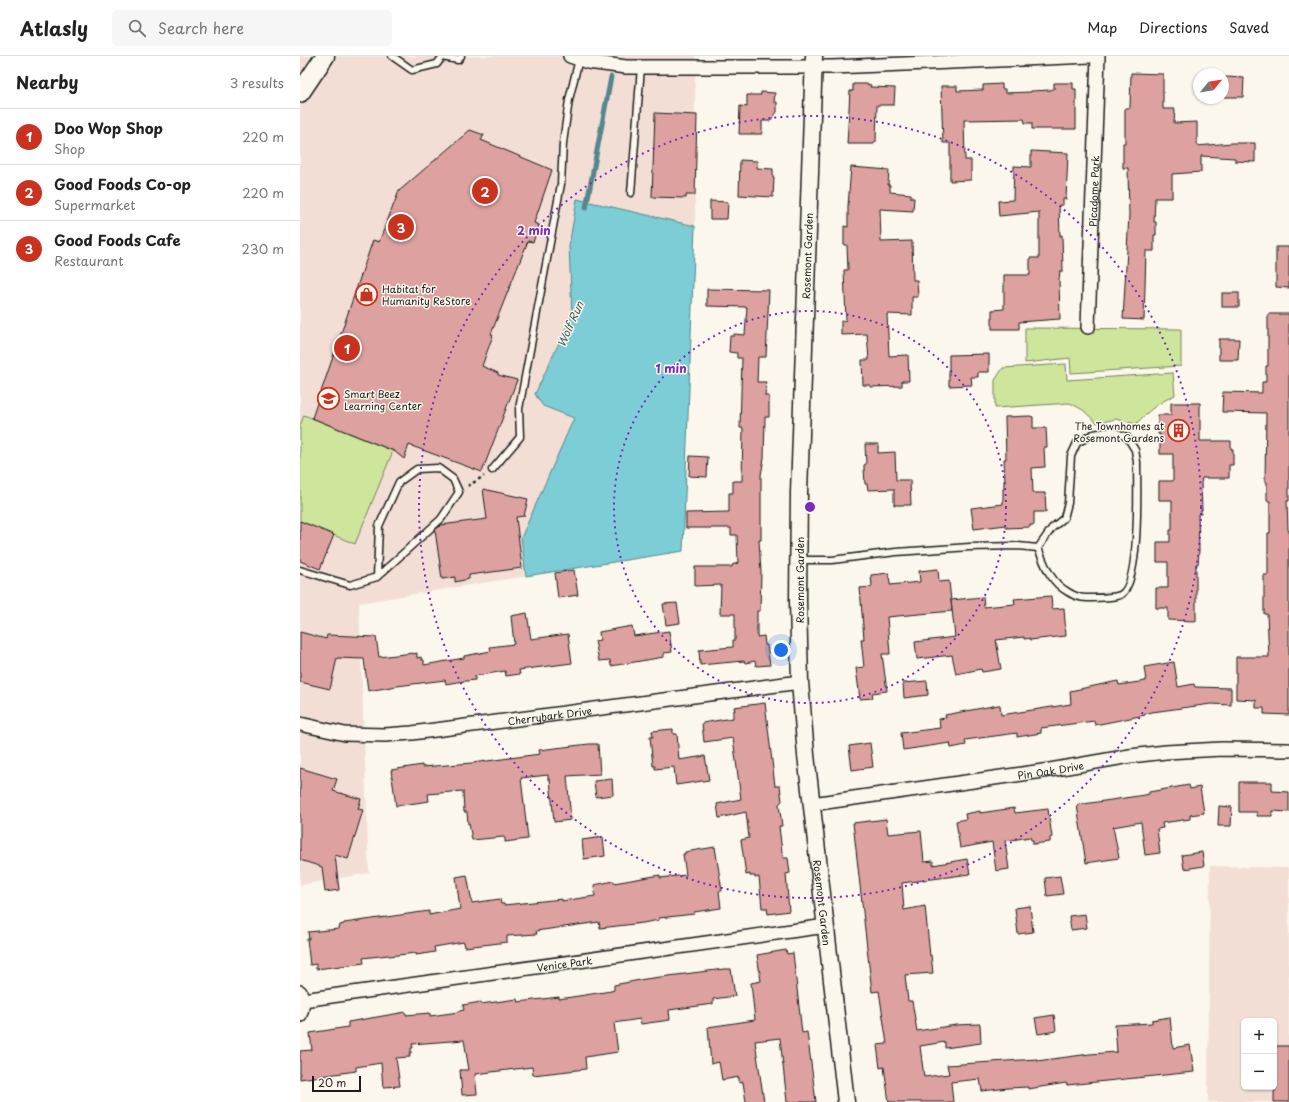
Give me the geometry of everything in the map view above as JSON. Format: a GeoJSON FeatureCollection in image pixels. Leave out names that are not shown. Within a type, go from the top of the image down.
{"type":"FeatureCollection","features":[{"type":"Feature","properties":{"kind":"main road"},"geometry":{"type":"LineString","coordinates":[[300,93],[325,56]]}},
{"type":"Feature","properties":{"kind":"street"},"geometry":{"type":"LineString","coordinates":[[582,58],[626,67],[814,62],[841,67],[1091,56]]}},
{"type":"Feature","properties":{"kind":"street","name":"Picadome Park"},"geometry":{"type":"LineString","coordinates":[[1088,326],[1098,56]]}},
{"type":"Feature","properties":{"kind":"street","name":"Rosemont Garden"},"geometry":{"type":"LineString","coordinates":[[814,62],[798,560],[800,682],[806,755],[846,1102]]}},
{"type":"Feature","properties":{"kind":"street","name":"Cherrybark Drive"},"geometry":{"type":"LineString","coordinates":[[300,724],[346,734],[366,735],[405,733],[800,682]]}},
{"type":"Feature","properties":{"kind":"street","name":"Pin Oak Drive"},"geometry":{"type":"LineString","coordinates":[[812,804],[1050,770],[1130,756],[1222,749],[1289,750]]}},
{"type":"Feature","properties":{"kind":"street","name":"Venice Park"},"geometry":{"type":"LineString","coordinates":[[300,1015],[303,1008],[302,996],[826,926]]}},
{"type":"Feature","properties":{"kind":"lane"},"geometry":{"type":"LineString","coordinates":[[392,56],[412,70],[437,64],[443,56],[458,60],[462,56]]}},
{"type":"Feature","properties":{"kind":"lane"},"geometry":{"type":"LineString","coordinates":[[492,470],[520,437],[519,409],[561,184],[563,143],[569,100],[582,58]]}},
{"type":"Feature","properties":{"kind":"lane"},"geometry":{"type":"LineString","coordinates":[[631,193],[641,67]]}},
{"type":"Feature","properties":{"kind":"lane"},"geometry":{"type":"LineString","coordinates":[[1112,431],[1127,437],[1135,450],[1137,477],[1136,539],[1131,580],[1126,589],[1121,595],[1078,598],[1061,588],[1050,577],[1038,548],[1052,528],[1064,518],[1068,503],[1071,456],[1077,443],[1093,434],[1112,431]]}},
{"type":"Feature","properties":{"kind":"lane"},"geometry":{"type":"LineString","coordinates":[[300,570],[350,585],[377,576],[441,519],[459,492],[453,479],[438,468],[417,469],[399,482],[379,526],[377,576]]}},
{"type":"Feature","properties":{"kind":"lane"},"geometry":{"type":"LineString","coordinates":[[798,560],[832,560],[896,552],[970,547],[1018,546],[1038,548]]}},
{"type":"Feature","properties":{"kind":"path"},"geometry":{"type":"LineString","coordinates":[[459,492],[492,470]]}},
{"type":"Feature","properties":{"kind":"shaded area"},"geometry":{"type":"Polygon","coordinates":[[[300,56],[695,56],[695,226],[577,200],[569,246],[572,315],[535,394],[543,406],[574,418],[521,538],[526,576],[359,603],[369,873],[300,885],[300,56]]]}},
{"type":"Feature","properties":{"kind":"shaded area"},"geometry":{"type":"Polygon","coordinates":[[[1210,866],[1289,868],[1289,1102],[1208,1102],[1210,866]]]}},
{"type":"Feature","properties":{"kind":"green space"},"geometry":{"type":"Polygon","coordinates":[[[1025,328],[1181,329],[1181,366],[1071,373],[1070,358],[1025,363],[1025,328]]]}},
{"type":"Feature","properties":{"kind":"green space"},"geometry":{"type":"Polygon","coordinates":[[[1066,364],[1067,380],[1173,373],[1175,395],[1154,407],[1136,424],[1116,419],[1097,423],[1083,410],[1070,403],[995,408],[995,380],[1003,368],[1066,364]]]}},
{"type":"Feature","properties":{"kind":"green space"},"geometry":{"type":"Polygon","coordinates":[[[304,415],[393,451],[355,544],[300,521],[300,426],[304,415]]]}},
{"type":"Feature","properties":{"kind":"water"},"geometry":{"type":"Polygon","coordinates":[[[577,199],[695,226],[683,551],[526,576],[521,538],[574,418],[543,406],[535,394],[572,315],[569,246],[577,199]]]}},
{"type":"Feature","properties":{"kind":"building"},"geometry":{"type":"Polygon","coordinates":[[[1131,73],[1163,74],[1163,109],[1175,109],[1174,123],[1197,122],[1197,146],[1255,143],[1255,162],[1235,161],[1235,158],[1201,156],[1201,172],[1172,174],[1172,198],[1155,198],[1154,222],[1156,222],[1156,235],[1154,235],[1154,251],[1146,251],[1144,320],[1123,319],[1129,215],[1128,168],[1123,168],[1123,143],[1125,143],[1125,108],[1130,108],[1131,73]]]}},
{"type":"Feature","properties":{"kind":"building"},"geometry":{"type":"Polygon","coordinates":[[[1229,77],[1244,78],[1243,97],[1229,97],[1229,77]]]}},
{"type":"Feature","properties":{"kind":"building"},"geometry":{"type":"Polygon","coordinates":[[[1054,83],[1073,83],[1073,89],[1076,89],[1076,129],[1032,129],[1032,123],[1025,123],[1024,119],[964,120],[965,160],[971,160],[971,180],[950,181],[950,143],[943,143],[941,86],[957,86],[957,91],[983,90],[983,85],[1002,84],[1002,89],[1005,89],[1005,93],[1051,90],[1054,89],[1054,83]]]}},
{"type":"Feature","properties":{"kind":"building"},"geometry":{"type":"Polygon","coordinates":[[[853,84],[866,84],[871,85],[870,87],[895,88],[894,105],[877,105],[876,142],[874,142],[874,144],[847,144],[850,91],[853,91],[853,84]]]}},
{"type":"Feature","properties":{"kind":"building"},"geometry":{"type":"Polygon","coordinates":[[[761,92],[775,93],[774,102],[777,102],[777,112],[770,121],[762,121],[762,134],[739,134],[740,106],[747,107],[747,95],[761,95],[761,92]]]}},
{"type":"Feature","properties":{"kind":"building"},"geometry":{"type":"Polygon","coordinates":[[[655,113],[697,115],[695,195],[686,195],[686,198],[652,197],[655,113]]]}},
{"type":"Feature","properties":{"kind":"building"},"geometry":{"type":"Polygon","coordinates":[[[470,130],[484,135],[481,140],[552,170],[534,223],[539,225],[533,242],[528,241],[491,334],[493,335],[482,366],[498,373],[498,375],[517,380],[482,472],[409,445],[404,459],[394,451],[312,418],[373,240],[379,242],[399,191],[470,130]]]}},
{"type":"Feature","properties":{"kind":"building"},"geometry":{"type":"Polygon","coordinates":[[[1031,151],[1068,153],[1066,199],[1063,199],[1063,205],[1059,205],[1063,271],[1060,271],[1059,279],[1060,319],[1019,322],[1019,329],[992,329],[992,310],[1004,309],[1004,275],[1030,275],[1030,258],[1039,258],[1039,212],[999,216],[998,201],[1013,200],[1014,166],[1031,167],[1031,151]]]}},
{"type":"Feature","properties":{"kind":"building"},"geometry":{"type":"Polygon","coordinates":[[[740,160],[757,161],[757,168],[773,169],[773,197],[739,195],[740,160]]]}},
{"type":"Feature","properties":{"kind":"building"},"geometry":{"type":"Polygon","coordinates":[[[851,167],[889,170],[888,185],[890,185],[890,192],[911,194],[911,198],[914,198],[913,211],[880,209],[881,242],[912,241],[913,280],[917,280],[918,297],[912,297],[912,315],[887,314],[889,356],[908,355],[909,381],[902,381],[902,386],[870,387],[870,385],[863,385],[862,360],[869,360],[867,334],[841,335],[841,321],[846,320],[844,270],[848,270],[847,245],[844,245],[844,226],[848,227],[851,167]]]}},
{"type":"Feature","properties":{"kind":"building"},"geometry":{"type":"Polygon","coordinates":[[[710,201],[728,202],[727,219],[710,219],[710,201]]]}},
{"type":"Feature","properties":{"kind":"building"},"geometry":{"type":"Polygon","coordinates":[[[1276,247],[1289,247],[1289,288],[1276,287],[1276,247]]]}},
{"type":"Feature","properties":{"kind":"building"},"geometry":{"type":"Polygon","coordinates":[[[707,289],[769,290],[766,357],[758,357],[757,382],[766,382],[765,396],[769,396],[769,417],[765,417],[764,458],[761,475],[761,540],[759,540],[761,572],[760,611],[757,611],[757,637],[764,636],[770,665],[756,666],[755,661],[745,663],[744,661],[700,665],[699,650],[733,647],[733,640],[735,640],[735,614],[720,614],[721,585],[695,586],[695,567],[732,567],[732,565],[738,563],[737,535],[731,535],[731,528],[686,528],[686,513],[729,512],[729,493],[733,493],[733,481],[742,481],[743,428],[740,428],[742,358],[737,358],[737,353],[729,352],[730,336],[734,336],[734,334],[745,335],[747,307],[707,306],[707,289]]]}},
{"type":"Feature","properties":{"kind":"building"},"geometry":{"type":"Polygon","coordinates":[[[1222,293],[1239,293],[1239,307],[1222,307],[1222,293]]]}},
{"type":"Feature","properties":{"kind":"building"},"geometry":{"type":"Polygon","coordinates":[[[1268,314],[1289,314],[1289,501],[1287,501],[1289,531],[1289,715],[1264,714],[1264,708],[1256,708],[1256,700],[1236,699],[1236,657],[1269,657],[1267,614],[1264,614],[1264,575],[1268,575],[1270,501],[1267,501],[1267,482],[1265,482],[1266,413],[1222,412],[1223,392],[1262,393],[1262,382],[1266,382],[1266,366],[1268,366],[1268,314]]]}},
{"type":"Feature","properties":{"kind":"building"},"geometry":{"type":"Polygon","coordinates":[[[1219,339],[1239,339],[1238,360],[1219,360],[1219,339]]]}},
{"type":"Feature","properties":{"kind":"building"},"geometry":{"type":"Polygon","coordinates":[[[989,354],[989,372],[978,372],[978,377],[971,377],[972,385],[949,386],[949,355],[989,354]]]}},
{"type":"Feature","properties":{"kind":"building"},"geometry":{"type":"Polygon","coordinates":[[[1171,403],[1200,403],[1200,441],[1231,441],[1231,449],[1233,449],[1233,465],[1229,465],[1229,478],[1202,478],[1202,510],[1201,514],[1198,514],[1199,550],[1198,564],[1196,564],[1196,621],[1168,620],[1168,608],[1156,608],[1156,588],[1168,588],[1168,562],[1157,562],[1157,542],[1170,542],[1170,530],[1172,530],[1172,500],[1159,500],[1159,481],[1173,481],[1173,454],[1160,454],[1158,415],[1171,415],[1171,403]]]}},
{"type":"Feature","properties":{"kind":"building"},"geometry":{"type":"Polygon","coordinates":[[[1005,417],[1033,417],[1033,428],[1046,428],[1047,447],[1044,447],[1045,467],[1032,468],[1033,493],[1045,493],[1046,512],[1034,512],[1034,525],[1030,525],[1030,527],[1006,528],[1006,525],[974,529],[971,508],[1003,504],[1003,489],[1005,482],[1004,459],[1006,459],[1005,417]]]}},
{"type":"Feature","properties":{"kind":"building"},"geometry":{"type":"Polygon","coordinates":[[[865,444],[878,444],[878,453],[895,452],[896,480],[910,480],[911,505],[894,505],[894,489],[868,490],[867,484],[865,484],[865,444]]]}},
{"type":"Feature","properties":{"kind":"building"},"geometry":{"type":"Polygon","coordinates":[[[690,456],[708,457],[707,477],[689,476],[690,456]]]}},
{"type":"Feature","properties":{"kind":"building"},"geometry":{"type":"Polygon","coordinates":[[[483,489],[528,499],[524,516],[516,517],[522,568],[469,575],[469,579],[455,582],[455,577],[442,579],[435,530],[441,525],[487,519],[483,489]]]}},
{"type":"Feature","properties":{"kind":"building"},"geometry":{"type":"Polygon","coordinates":[[[300,521],[334,535],[320,569],[300,561],[300,521]]]}},
{"type":"Feature","properties":{"kind":"building"},"geometry":{"type":"Polygon","coordinates":[[[938,569],[939,582],[949,581],[952,611],[887,617],[890,654],[882,654],[887,691],[872,693],[873,698],[860,699],[856,668],[864,667],[861,639],[864,639],[860,588],[872,587],[871,575],[889,573],[890,585],[920,582],[919,571],[938,569]]]}},
{"type":"Feature","properties":{"kind":"building"},"geometry":{"type":"Polygon","coordinates":[[[574,570],[578,595],[558,598],[555,573],[574,570]]]}},
{"type":"Feature","properties":{"kind":"building"},"geometry":{"type":"Polygon","coordinates":[[[1051,596],[1052,609],[1064,608],[1066,636],[1030,640],[1030,638],[1024,639],[1024,637],[996,640],[1001,669],[982,672],[981,669],[956,674],[952,655],[917,659],[915,642],[955,637],[951,600],[983,597],[984,607],[1015,604],[1014,599],[1051,596]]]}},
{"type":"Feature","properties":{"kind":"building"},"geometry":{"type":"Polygon","coordinates":[[[677,603],[680,623],[666,625],[663,604],[677,603]]]}},
{"type":"Feature","properties":{"kind":"building"},"geometry":{"type":"Polygon","coordinates":[[[527,613],[531,639],[568,634],[572,663],[519,670],[520,674],[506,676],[505,671],[475,676],[475,680],[446,684],[445,680],[368,691],[364,659],[337,658],[330,689],[300,682],[300,632],[326,639],[327,635],[376,637],[379,657],[417,653],[417,658],[421,657],[422,660],[424,660],[424,665],[464,658],[464,656],[491,651],[490,647],[514,644],[511,616],[527,613]]]}},
{"type":"Feature","properties":{"kind":"building"},"geometry":{"type":"Polygon","coordinates":[[[632,626],[634,636],[669,631],[672,652],[664,653],[664,657],[611,666],[610,660],[599,661],[595,641],[600,640],[599,632],[632,626]]]}},
{"type":"Feature","properties":{"kind":"building"},"geometry":{"type":"Polygon","coordinates":[[[1174,662],[1178,687],[1194,684],[1195,687],[1231,688],[1231,705],[1211,704],[1152,712],[1145,715],[1095,725],[1094,721],[1041,728],[1041,733],[1017,737],[1017,733],[965,740],[966,745],[951,748],[950,743],[903,750],[901,733],[940,728],[939,719],[946,718],[945,715],[998,705],[1000,705],[1001,715],[1071,704],[1070,691],[1118,681],[1119,685],[1146,681],[1144,667],[1174,662]]]}},
{"type":"Feature","properties":{"kind":"building"},"geometry":{"type":"Polygon","coordinates":[[[927,681],[928,695],[904,698],[903,683],[927,681]]]}},
{"type":"Feature","properties":{"kind":"building"},"geometry":{"type":"Polygon","coordinates":[[[765,703],[775,786],[780,786],[782,801],[779,804],[782,826],[779,826],[782,852],[783,858],[788,858],[790,873],[786,874],[789,911],[768,914],[767,908],[762,908],[759,877],[755,878],[755,876],[750,876],[750,874],[746,875],[741,840],[749,838],[746,812],[719,818],[717,804],[741,799],[733,738],[704,742],[702,723],[733,718],[733,711],[735,711],[734,707],[765,703]]]}},
{"type":"Feature","properties":{"kind":"building"},"geometry":{"type":"Polygon","coordinates":[[[673,729],[673,734],[677,734],[679,760],[705,756],[709,780],[676,785],[674,767],[655,769],[655,766],[653,766],[650,737],[653,737],[652,731],[673,729]]]}},
{"type":"Feature","properties":{"kind":"building"},"geometry":{"type":"Polygon","coordinates":[[[870,743],[873,767],[852,770],[849,746],[870,743]]]}},
{"type":"Feature","properties":{"kind":"building"},"geometry":{"type":"Polygon","coordinates":[[[598,744],[600,774],[567,776],[571,820],[554,822],[550,779],[548,779],[548,775],[521,778],[528,839],[505,842],[505,838],[503,837],[472,840],[467,812],[464,812],[463,791],[428,794],[429,801],[396,806],[391,770],[422,765],[422,767],[472,763],[540,754],[539,750],[598,744]]]}},
{"type":"Feature","properties":{"kind":"building"},"geometry":{"type":"Polygon","coordinates":[[[300,768],[337,779],[333,791],[361,799],[358,809],[363,810],[348,859],[335,855],[339,890],[325,892],[322,867],[300,860],[300,768]]]}},
{"type":"Feature","properties":{"kind":"building"},"geometry":{"type":"Polygon","coordinates":[[[612,779],[613,795],[596,797],[594,781],[612,779]]]}},
{"type":"Feature","properties":{"kind":"building"},"geometry":{"type":"Polygon","coordinates":[[[1239,782],[1272,782],[1272,791],[1289,792],[1289,812],[1272,811],[1272,816],[1257,816],[1257,812],[1239,812],[1239,782]]]}},
{"type":"Feature","properties":{"kind":"building"},"geometry":{"type":"Polygon","coordinates":[[[1189,785],[1190,789],[1200,787],[1204,813],[1190,815],[1190,819],[1162,823],[1163,828],[1157,829],[1160,853],[1145,855],[1141,822],[1113,827],[1119,858],[1086,863],[1077,805],[1145,795],[1149,794],[1149,792],[1189,785]]]}},
{"type":"Feature","properties":{"kind":"building"},"geometry":{"type":"Polygon","coordinates":[[[1219,806],[1232,807],[1231,826],[1218,826],[1219,806]]]}},
{"type":"Feature","properties":{"kind":"building"},"geometry":{"type":"Polygon","coordinates":[[[1014,808],[1015,813],[1048,809],[1052,837],[1050,838],[1050,842],[1033,844],[1033,840],[1031,840],[1030,837],[1005,841],[1009,869],[996,871],[992,842],[960,848],[956,821],[966,819],[965,814],[1014,808]]]}},
{"type":"Feature","properties":{"kind":"building"},"geometry":{"type":"Polygon","coordinates":[[[886,819],[888,834],[921,831],[924,862],[933,861],[933,865],[967,859],[970,874],[902,883],[904,910],[925,906],[933,973],[905,975],[908,1001],[912,1001],[917,1031],[956,1025],[980,1024],[981,1043],[945,1048],[945,1042],[920,1046],[924,1077],[949,1074],[947,1065],[1037,1059],[1037,1061],[1117,1052],[1115,1025],[1152,1023],[1152,1020],[1170,1017],[1173,1048],[1190,1045],[1194,1072],[1067,1085],[1066,1083],[1028,1089],[1028,1087],[982,1091],[980,1079],[951,1082],[953,1102],[889,1102],[884,1067],[880,1068],[877,1045],[887,1044],[879,991],[872,992],[853,823],[886,819]]]}},
{"type":"Feature","properties":{"kind":"building"},"geometry":{"type":"Polygon","coordinates":[[[603,837],[605,856],[584,859],[582,840],[603,837]]]}},
{"type":"Feature","properties":{"kind":"building"},"geometry":{"type":"Polygon","coordinates":[[[715,847],[722,891],[719,891],[721,908],[694,912],[694,914],[659,918],[659,920],[643,923],[600,928],[599,922],[536,931],[537,934],[507,936],[507,942],[465,947],[464,942],[434,947],[435,952],[416,955],[416,953],[363,958],[364,963],[316,969],[316,964],[310,965],[307,939],[309,939],[308,932],[339,929],[340,925],[344,923],[429,911],[429,915],[460,909],[456,877],[467,875],[472,903],[500,899],[501,904],[504,905],[562,899],[562,901],[595,896],[594,885],[660,875],[660,878],[686,875],[683,854],[685,854],[685,852],[715,847]]]}},
{"type":"Feature","properties":{"kind":"building"},"geometry":{"type":"Polygon","coordinates":[[[1202,852],[1204,866],[1184,869],[1182,855],[1202,852]]]}},
{"type":"Feature","properties":{"kind":"building"},"geometry":{"type":"Polygon","coordinates":[[[1060,876],[1063,894],[1047,896],[1045,878],[1060,876]]]}},
{"type":"Feature","properties":{"kind":"building"},"geometry":{"type":"Polygon","coordinates":[[[1030,906],[1033,932],[1018,934],[1015,908],[1030,906]]]}},
{"type":"Feature","properties":{"kind":"building"},"geometry":{"type":"Polygon","coordinates":[[[1085,914],[1087,928],[1071,930],[1069,916],[1085,914]]]}},
{"type":"Feature","properties":{"kind":"building"},"geometry":{"type":"Polygon","coordinates":[[[786,950],[787,954],[793,953],[802,1033],[807,1032],[816,1102],[787,1102],[780,1038],[755,1041],[764,1102],[746,1102],[743,1082],[739,1083],[739,1077],[722,1080],[719,1062],[711,1064],[708,1027],[755,1020],[751,983],[761,981],[757,955],[786,950]]]}},
{"type":"Feature","properties":{"kind":"building"},"geometry":{"type":"Polygon","coordinates":[[[731,969],[735,996],[713,999],[713,1004],[669,1010],[670,1020],[641,1024],[640,1019],[614,1023],[618,1052],[585,1057],[586,1069],[533,1075],[532,1067],[475,1074],[477,1094],[462,1095],[460,1070],[469,1070],[464,1040],[412,1044],[413,1048],[411,1048],[411,1053],[409,1053],[410,1057],[396,1058],[400,1086],[383,1087],[381,1063],[356,1067],[356,1071],[300,1079],[300,1051],[312,1050],[310,1033],[348,1027],[348,1022],[406,1012],[406,1015],[430,1013],[430,1016],[459,1012],[464,1010],[463,1005],[481,1002],[481,1004],[517,999],[518,1002],[559,997],[559,999],[611,991],[614,990],[614,985],[645,979],[731,969]]]}},
{"type":"Feature","properties":{"kind":"building"},"geometry":{"type":"Polygon","coordinates":[[[1054,1015],[1056,1031],[1038,1034],[1035,1018],[1054,1015]]]}},
{"type":"Feature","properties":{"kind":"building"},"geometry":{"type":"Polygon","coordinates":[[[1277,1046],[1289,1046],[1289,1102],[1274,1102],[1274,1090],[1277,1090],[1277,1046]]]}},
{"type":"Feature","properties":{"kind":"waterway","name":"Wolf Run"},"geometry":{"type":"LineString","coordinates":[[586,208],[611,77]]}},
{"type":"Feature","properties":{"kind":"place","name":"Good Foods Co-op"},"geometry":{"type":"Point","coordinates":[485,191]}},
{"type":"Feature","properties":{"kind":"place","name":"Good Foods Cafe"},"geometry":{"type":"Point","coordinates":[401,227]}},
{"type":"Feature","properties":{"kind":"place","name":"Habitat for Humanity ReStore"},"geometry":{"type":"Point","coordinates":[366,294]}},
{"type":"Feature","properties":{"kind":"place","name":"Doo Wop Shop"},"geometry":{"type":"Point","coordinates":[347,348]}},
{"type":"Feature","properties":{"kind":"place","name":"Smart Beez Learning Center"},"geometry":{"type":"Point","coordinates":[329,399]}},
{"type":"Feature","properties":{"kind":"place","name":"The Townhomes at Rosemont Gardens"},"geometry":{"type":"Point","coordinates":[1179,431]}}]}
